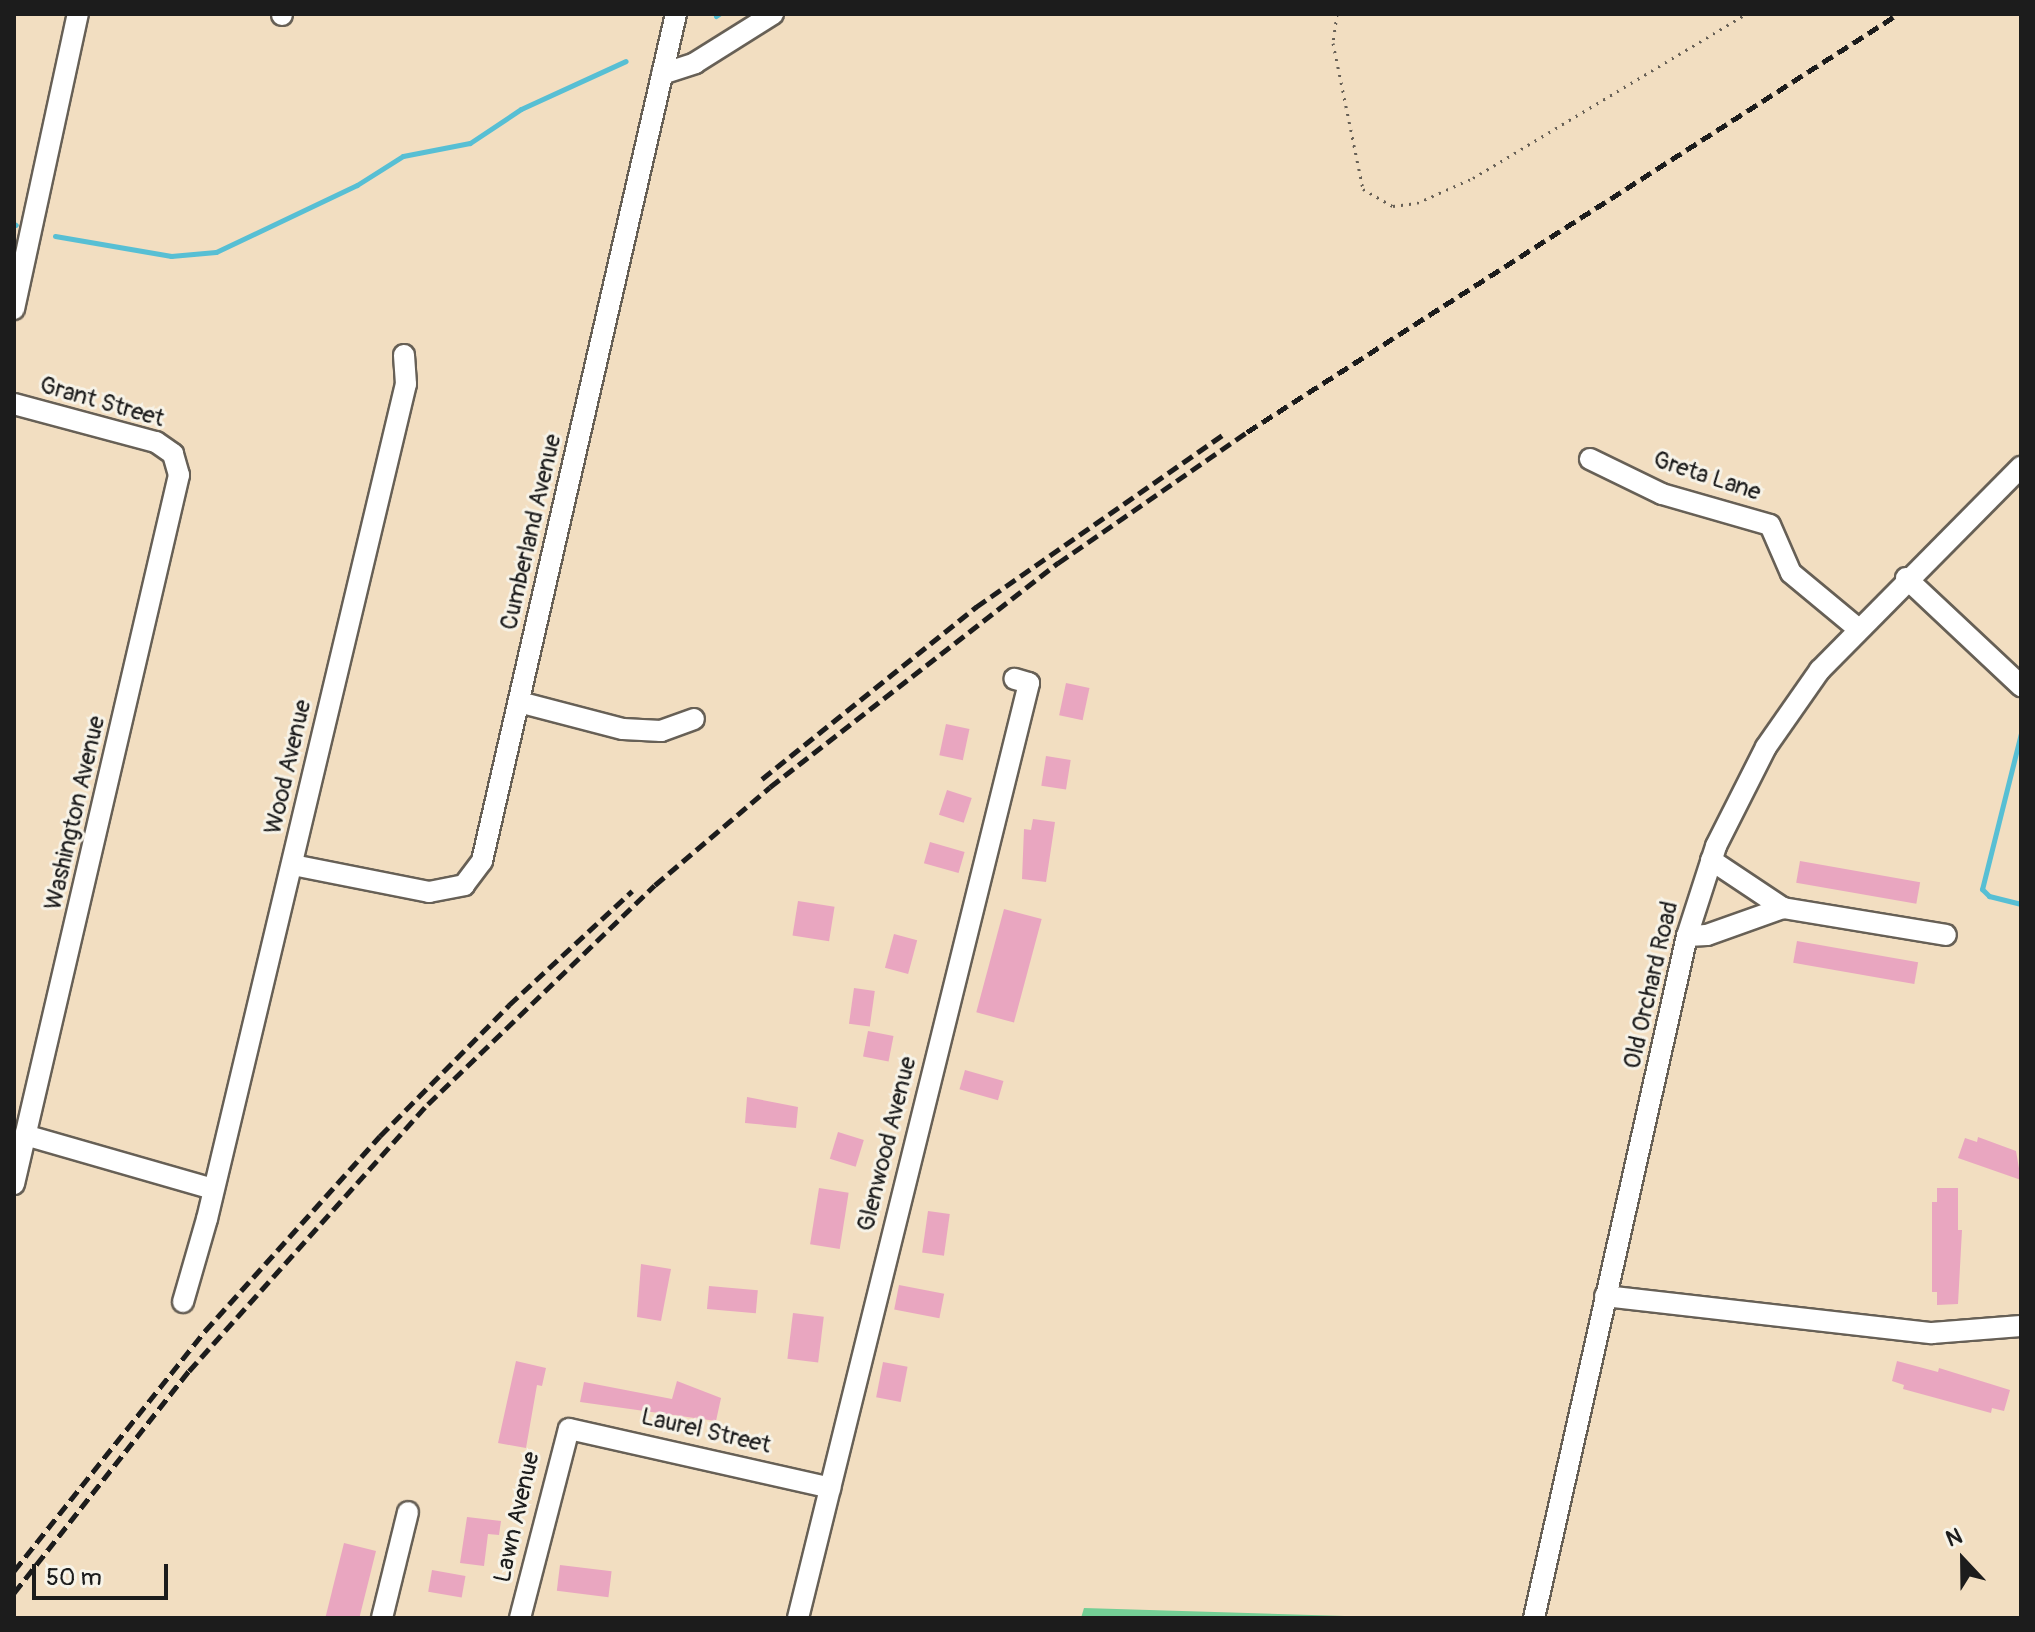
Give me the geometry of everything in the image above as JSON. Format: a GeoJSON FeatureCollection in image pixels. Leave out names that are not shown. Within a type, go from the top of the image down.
{"type":"FeatureCollection","features":[{"type":"Feature","properties":{"kind":"street"},"geometry":{"type":"LineString","coordinates":[[14,309],[78,14]]}},
{"type":"Feature","properties":{"kind":"street","name":"Cumberland Avenue"},"geometry":{"type":"LineString","coordinates":[[293,865],[429,892],[450,890],[470,880],[486,851],[676,14]]}},
{"type":"Feature","properties":{"kind":"street"},"geometry":{"type":"LineString","coordinates":[[662,74],[695,63],[773,14]]}},
{"type":"Feature","properties":{"kind":"street","name":"Wood Avenue"},"geometry":{"type":"LineString","coordinates":[[183,1302],[293,865],[406,384],[404,355]]}},
{"type":"Feature","properties":{"kind":"street","name":"Grant Street"},"geometry":{"type":"LineString","coordinates":[[14,404],[132,434],[173,454]]}},
{"type":"Feature","properties":{"kind":"street","name":"Washington Avenue"},"geometry":{"type":"LineString","coordinates":[[14,1184],[176,501],[179,467],[173,454]]}},
{"type":"Feature","properties":{"kind":"street","name":"Greta Lane"},"geometry":{"type":"LineString","coordinates":[[1590,459],[1662,494],[1770,525],[1791,573],[1856,627]]}},
{"type":"Feature","properties":{"kind":"street","name":"Old Orchard Road"},"geometry":{"type":"LineString","coordinates":[[1534,1618],[1687,936],[1711,860],[1778,726],[1856,627],[2021,467]]}},
{"type":"Feature","properties":{"kind":"street"},"geometry":{"type":"LineString","coordinates":[[1906,578],[2021,686]]}},
{"type":"Feature","properties":{"kind":"street","name":"Glenwood Avenue"},"geometry":{"type":"LineString","coordinates":[[798,1618],[1022,681]]}},
{"type":"Feature","properties":{"kind":"street"},"geometry":{"type":"LineString","coordinates":[[519,702],[623,729],[661,731],[694,719]]}},
{"type":"Feature","properties":{"kind":"street"},"geometry":{"type":"LineString","coordinates":[[1711,860],[1783,908],[1946,935]]}},
{"type":"Feature","properties":{"kind":"street"},"geometry":{"type":"LineString","coordinates":[[1687,936],[1707,935],[1783,908]]}},
{"type":"Feature","properties":{"kind":"street"},"geometry":{"type":"LineString","coordinates":[[25,1135],[213,1189]]}},
{"type":"Feature","properties":{"kind":"street"},"geometry":{"type":"LineString","coordinates":[[1605,1296],[1932,1333],[2021,1326]]}},
{"type":"Feature","properties":{"kind":"street","name":"Laurel Street"},"geometry":{"type":"LineString","coordinates":[[569,1429],[830,1488]]}},
{"type":"Feature","properties":{"kind":"street","name":"Lawn Avenue"},"geometry":{"type":"LineString","coordinates":[[520,1618],[569,1429]]}},
{"type":"Feature","properties":{"kind":"street"},"geometry":{"type":"LineString","coordinates":[[382,1618],[408,1512]]}},
{"type":"Feature","properties":{"kind":"path"},"geometry":{"type":"LineString","coordinates":[[1337,14],[1333,43],[1363,189],[1393,206],[1417,203],[1473,178],[1746,14]]}},
{"type":"Feature","properties":{"kind":"green space"},"geometry":{"type":"Polygon","coordinates":[[[1084,1608],[1378,1617],[1081,1618],[1084,1608]]]}},
{"type":"Feature","properties":{"kind":"building"},"geometry":{"type":"Polygon","coordinates":[[[1066,683],[1089,688],[1083,720],[1059,715],[1066,683]]]}},
{"type":"Feature","properties":{"kind":"building"},"geometry":{"type":"Polygon","coordinates":[[[946,724],[969,729],[963,760],[939,755],[946,724]]]}},
{"type":"Feature","properties":{"kind":"building"},"geometry":{"type":"Polygon","coordinates":[[[1046,756],[1071,760],[1066,790],[1041,786],[1046,756]]]}},
{"type":"Feature","properties":{"kind":"building"},"geometry":{"type":"Polygon","coordinates":[[[947,790],[972,798],[964,823],[939,815],[947,790]]]}},
{"type":"Feature","properties":{"kind":"building"},"geometry":{"type":"Polygon","coordinates":[[[1033,819],[1055,822],[1046,882],[1022,879],[1024,829],[1031,830],[1033,819]]]}},
{"type":"Feature","properties":{"kind":"building"},"geometry":{"type":"Polygon","coordinates":[[[930,842],[965,852],[959,873],[924,863],[930,842]]]}},
{"type":"Feature","properties":{"kind":"building"},"geometry":{"type":"Polygon","coordinates":[[[1800,861],[1920,882],[1916,904],[1796,883],[1800,861]]]}},
{"type":"Feature","properties":{"kind":"building"},"geometry":{"type":"Polygon","coordinates":[[[798,901],[835,907],[829,941],[793,936],[798,901]]]}},
{"type":"Feature","properties":{"kind":"building"},"geometry":{"type":"Polygon","coordinates":[[[1004,909],[1042,919],[1014,1022],[976,1012],[1004,909]]]}},
{"type":"Feature","properties":{"kind":"building"},"geometry":{"type":"Polygon","coordinates":[[[894,934],[917,940],[908,974],[885,968],[894,934]]]}},
{"type":"Feature","properties":{"kind":"building"},"geometry":{"type":"Polygon","coordinates":[[[1797,941],[1918,962],[1914,984],[1793,963],[1797,941]]]}},
{"type":"Feature","properties":{"kind":"building"},"geometry":{"type":"Polygon","coordinates":[[[854,988],[875,991],[870,1027],[849,1024],[854,988]]]}},
{"type":"Feature","properties":{"kind":"building"},"geometry":{"type":"Polygon","coordinates":[[[868,1031],[894,1036],[889,1061],[863,1057],[868,1031]]]}},
{"type":"Feature","properties":{"kind":"building"},"geometry":{"type":"Polygon","coordinates":[[[965,1070],[1003,1081],[998,1100],[959,1089],[965,1070]]]}},
{"type":"Feature","properties":{"kind":"building"},"geometry":{"type":"Polygon","coordinates":[[[747,1097],[798,1107],[796,1128],[745,1123],[747,1097]]]}},
{"type":"Feature","properties":{"kind":"building"},"geometry":{"type":"Polygon","coordinates":[[[838,1132],[864,1140],[856,1167],[830,1159],[838,1132]]]}},
{"type":"Feature","properties":{"kind":"building"},"geometry":{"type":"Polygon","coordinates":[[[1978,1137],[2016,1151],[2021,1180],[1958,1158],[1965,1138],[1977,1142],[1978,1137]]]}},
{"type":"Feature","properties":{"kind":"building"},"geometry":{"type":"Polygon","coordinates":[[[819,1188],[849,1193],[840,1249],[810,1244],[819,1188]]]}},
{"type":"Feature","properties":{"kind":"building"},"geometry":{"type":"Polygon","coordinates":[[[1937,1188],[1958,1188],[1958,1230],[1962,1230],[1958,1304],[1937,1305],[1937,1292],[1932,1292],[1932,1202],[1937,1202],[1937,1188]]]}},
{"type":"Feature","properties":{"kind":"building"},"geometry":{"type":"Polygon","coordinates":[[[928,1211],[950,1214],[944,1256],[922,1253],[928,1211]]]}},
{"type":"Feature","properties":{"kind":"building"},"geometry":{"type":"Polygon","coordinates":[[[641,1264],[671,1269],[661,1321],[637,1317],[641,1264]]]}},
{"type":"Feature","properties":{"kind":"building"},"geometry":{"type":"Polygon","coordinates":[[[899,1285],[944,1294],[939,1318],[894,1310],[899,1285]]]}},
{"type":"Feature","properties":{"kind":"building"},"geometry":{"type":"Polygon","coordinates":[[[709,1286],[758,1290],[756,1313],[707,1309],[709,1286]]]}},
{"type":"Feature","properties":{"kind":"building"},"geometry":{"type":"Polygon","coordinates":[[[793,1313],[824,1317],[818,1362],[787,1359],[793,1313]]]}},
{"type":"Feature","properties":{"kind":"building"},"geometry":{"type":"Polygon","coordinates":[[[516,1361],[546,1368],[542,1386],[537,1385],[526,1448],[498,1443],[516,1361]]]}},
{"type":"Feature","properties":{"kind":"building"},"geometry":{"type":"Polygon","coordinates":[[[1897,1361],[1938,1372],[1939,1368],[2010,1390],[2004,1411],[1992,1408],[1991,1413],[1903,1389],[1904,1385],[1892,1381],[1897,1361]]]}},
{"type":"Feature","properties":{"kind":"building"},"geometry":{"type":"Polygon","coordinates":[[[883,1362],[908,1367],[901,1402],[876,1397],[883,1362]]]}},
{"type":"Feature","properties":{"kind":"building"},"geometry":{"type":"Polygon","coordinates":[[[677,1381],[721,1398],[716,1421],[580,1402],[584,1382],[672,1399],[677,1381]]]}},
{"type":"Feature","properties":{"kind":"building"},"geometry":{"type":"Polygon","coordinates":[[[467,1517],[501,1521],[499,1535],[488,1534],[484,1566],[460,1563],[467,1517]]]}},
{"type":"Feature","properties":{"kind":"building"},"geometry":{"type":"Polygon","coordinates":[[[344,1543],[376,1551],[359,1618],[325,1618],[344,1543]]]}},
{"type":"Feature","properties":{"kind":"building"},"geometry":{"type":"Polygon","coordinates":[[[560,1565],[612,1571],[608,1597],[557,1591],[560,1565]]]}},
{"type":"Feature","properties":{"kind":"building"},"geometry":{"type":"Polygon","coordinates":[[[432,1570],[465,1576],[462,1598],[428,1592],[432,1570]]]}},
{"type":"Feature","properties":{"kind":"waterway"},"geometry":{"type":"LineString","coordinates":[[55,236],[171,256],[216,252],[357,185],[403,156],[470,143],[521,109],[626,61]]}},
{"type":"Feature","properties":{"kind":"waterway"},"geometry":{"type":"LineString","coordinates":[[2021,733],[1982,889],[1989,896],[2021,904]]}},
{"type":"Feature","properties":{"kind":"railway"},"geometry":{"type":"LineString","coordinates":[[14,1593],[189,1371],[428,1104],[655,885],[770,787],[1058,563],[1247,432],[1898,14]]}},
{"type":"Feature","properties":{"kind":"railway"},"geometry":{"type":"LineString","coordinates":[[762,779],[976,607],[1227,432]]}},
{"type":"Feature","properties":{"kind":"railway"},"geometry":{"type":"LineString","coordinates":[[14,1571],[205,1331],[380,1136],[509,1005],[632,891]]}}]}
